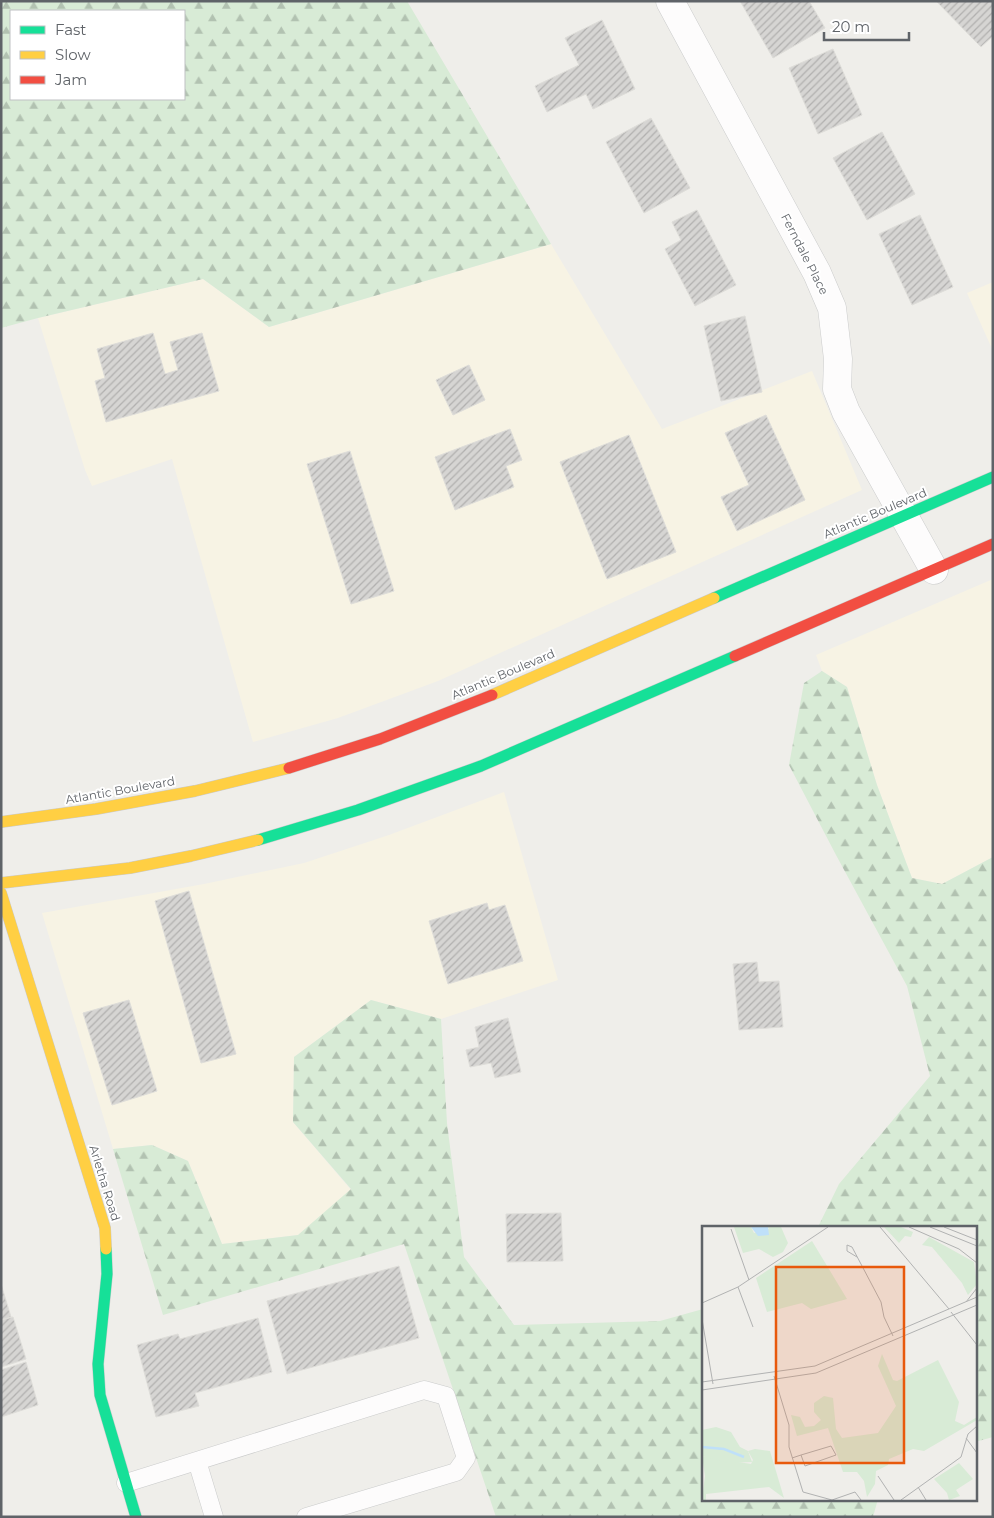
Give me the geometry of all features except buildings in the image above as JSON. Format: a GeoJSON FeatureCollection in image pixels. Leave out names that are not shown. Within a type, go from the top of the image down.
{"type":"FeatureCollection","features":[{"type":"Feature","properties":{"kind":"main road","name":"Atlantic Boulevard"},"geometry":{"type":"LineString","coordinates":[[1,822],[96,809],[195,791],[302,765],[371,742],[488,696],[993,477]]}},
{"type":"Feature","properties":{"kind":"main road"},"geometry":{"type":"LineString","coordinates":[[1,883],[73,876],[148,865],[232,846],[314,824],[401,796],[481,766],[993,544]]}},
{"type":"Feature","properties":{"kind":"main road","name":"Arletha Road"},"geometry":{"type":"LineString","coordinates":[[1,893],[105,1228],[107,1274],[98,1364],[100,1395],[136,1517]]}},
{"type":"Feature","properties":{"kind":"street","name":"Ferndale Place"},"geometry":{"type":"LineString","coordinates":[[670,1],[817,273],[832,308],[838,359],[837,389],[846,412],[934,570]]}},
{"type":"Feature","properties":{"kind":"lane"},"geometry":{"type":"LineString","coordinates":[[126,1483],[424,1390],[446,1396],[466,1458],[456,1472],[306,1517]]}},
{"type":"Feature","properties":{"kind":"lane"},"geometry":{"type":"LineString","coordinates":[[197,1460],[214,1517]]}},
{"type":"Feature","properties":{"kind":"shaded area"},"geometry":{"type":"Polygon","coordinates":[[[551,244],[662,429],[812,371],[862,490],[438,681],[338,718],[253,742],[172,459],[92,486],[85,470],[38,318],[203,279],[269,327],[551,244]]]}},
{"type":"Feature","properties":{"kind":"shaded area"},"geometry":{"type":"Polygon","coordinates":[[[993,282],[993,351],[967,293],[993,282]]]}},
{"type":"Feature","properties":{"kind":"shaded area"},"geometry":{"type":"Polygon","coordinates":[[[993,579],[993,857],[942,884],[912,878],[877,785],[847,687],[822,671],[816,655],[993,579]]]}},
{"type":"Feature","properties":{"kind":"shaded area"},"geometry":{"type":"Polygon","coordinates":[[[504,792],[558,980],[441,1019],[371,1000],[294,1057],[293,1122],[351,1190],[298,1235],[222,1244],[188,1161],[152,1145],[113,1149],[42,913],[204,884],[304,863],[389,835],[504,792]]]}},
{"type":"Feature","properties":{"kind":"green space"},"geometry":{"type":"Polygon","coordinates":[[[1,1],[407,1],[551,244],[269,327],[203,279],[1,328],[1,1]]]}},
{"type":"Feature","properties":{"kind":"green space"},"geometry":{"type":"Polygon","coordinates":[[[822,671],[847,687],[877,785],[912,878],[942,884],[993,857],[993,1437],[976,1442],[976,1226],[818,1226],[839,1184],[930,1076],[907,986],[789,765],[804,683],[822,671]]]}},
{"type":"Feature","properties":{"kind":"green space"},"geometry":{"type":"Polygon","coordinates":[[[371,1000],[441,1019],[447,1123],[464,1257],[514,1325],[660,1321],[702,1309],[702,1500],[878,1500],[873,1517],[496,1517],[404,1244],[163,1315],[113,1149],[152,1145],[188,1161],[222,1244],[298,1235],[351,1189],[293,1122],[294,1057],[371,1000]]]}},
{"type":"Feature","properties":{"kind":"traffic: fast"},"geometry":{"type":"LineString","coordinates":[[714,598],[993,477]]}},
{"type":"Feature","properties":{"kind":"traffic: fast"},"geometry":{"type":"LineString","coordinates":[[258,840],[358,810],[481,766],[735,656]]}},
{"type":"Feature","properties":{"kind":"traffic: fast"},"geometry":{"type":"LineString","coordinates":[[106,1249],[107,1274],[98,1364],[100,1395],[136,1517]]}},
{"type":"Feature","properties":{"kind":"traffic: slow"},"geometry":{"type":"LineString","coordinates":[[492,695],[714,598]]}},
{"type":"Feature","properties":{"kind":"traffic: slow"},"geometry":{"type":"LineString","coordinates":[[1,822],[96,809],[195,791],[289,768]]}},
{"type":"Feature","properties":{"kind":"traffic: slow"},"geometry":{"type":"LineString","coordinates":[[1,883],[130,868],[258,840]]}},
{"type":"Feature","properties":{"kind":"traffic: slow"},"geometry":{"type":"LineString","coordinates":[[1,893],[105,1228],[106,1249]]}},
{"type":"Feature","properties":{"kind":"traffic: jam"},"geometry":{"type":"LineString","coordinates":[[735,656],[993,544]]}},
{"type":"Feature","properties":{"kind":"traffic: jam"},"geometry":{"type":"LineString","coordinates":[[289,768],[380,739],[492,695]]}}]}
